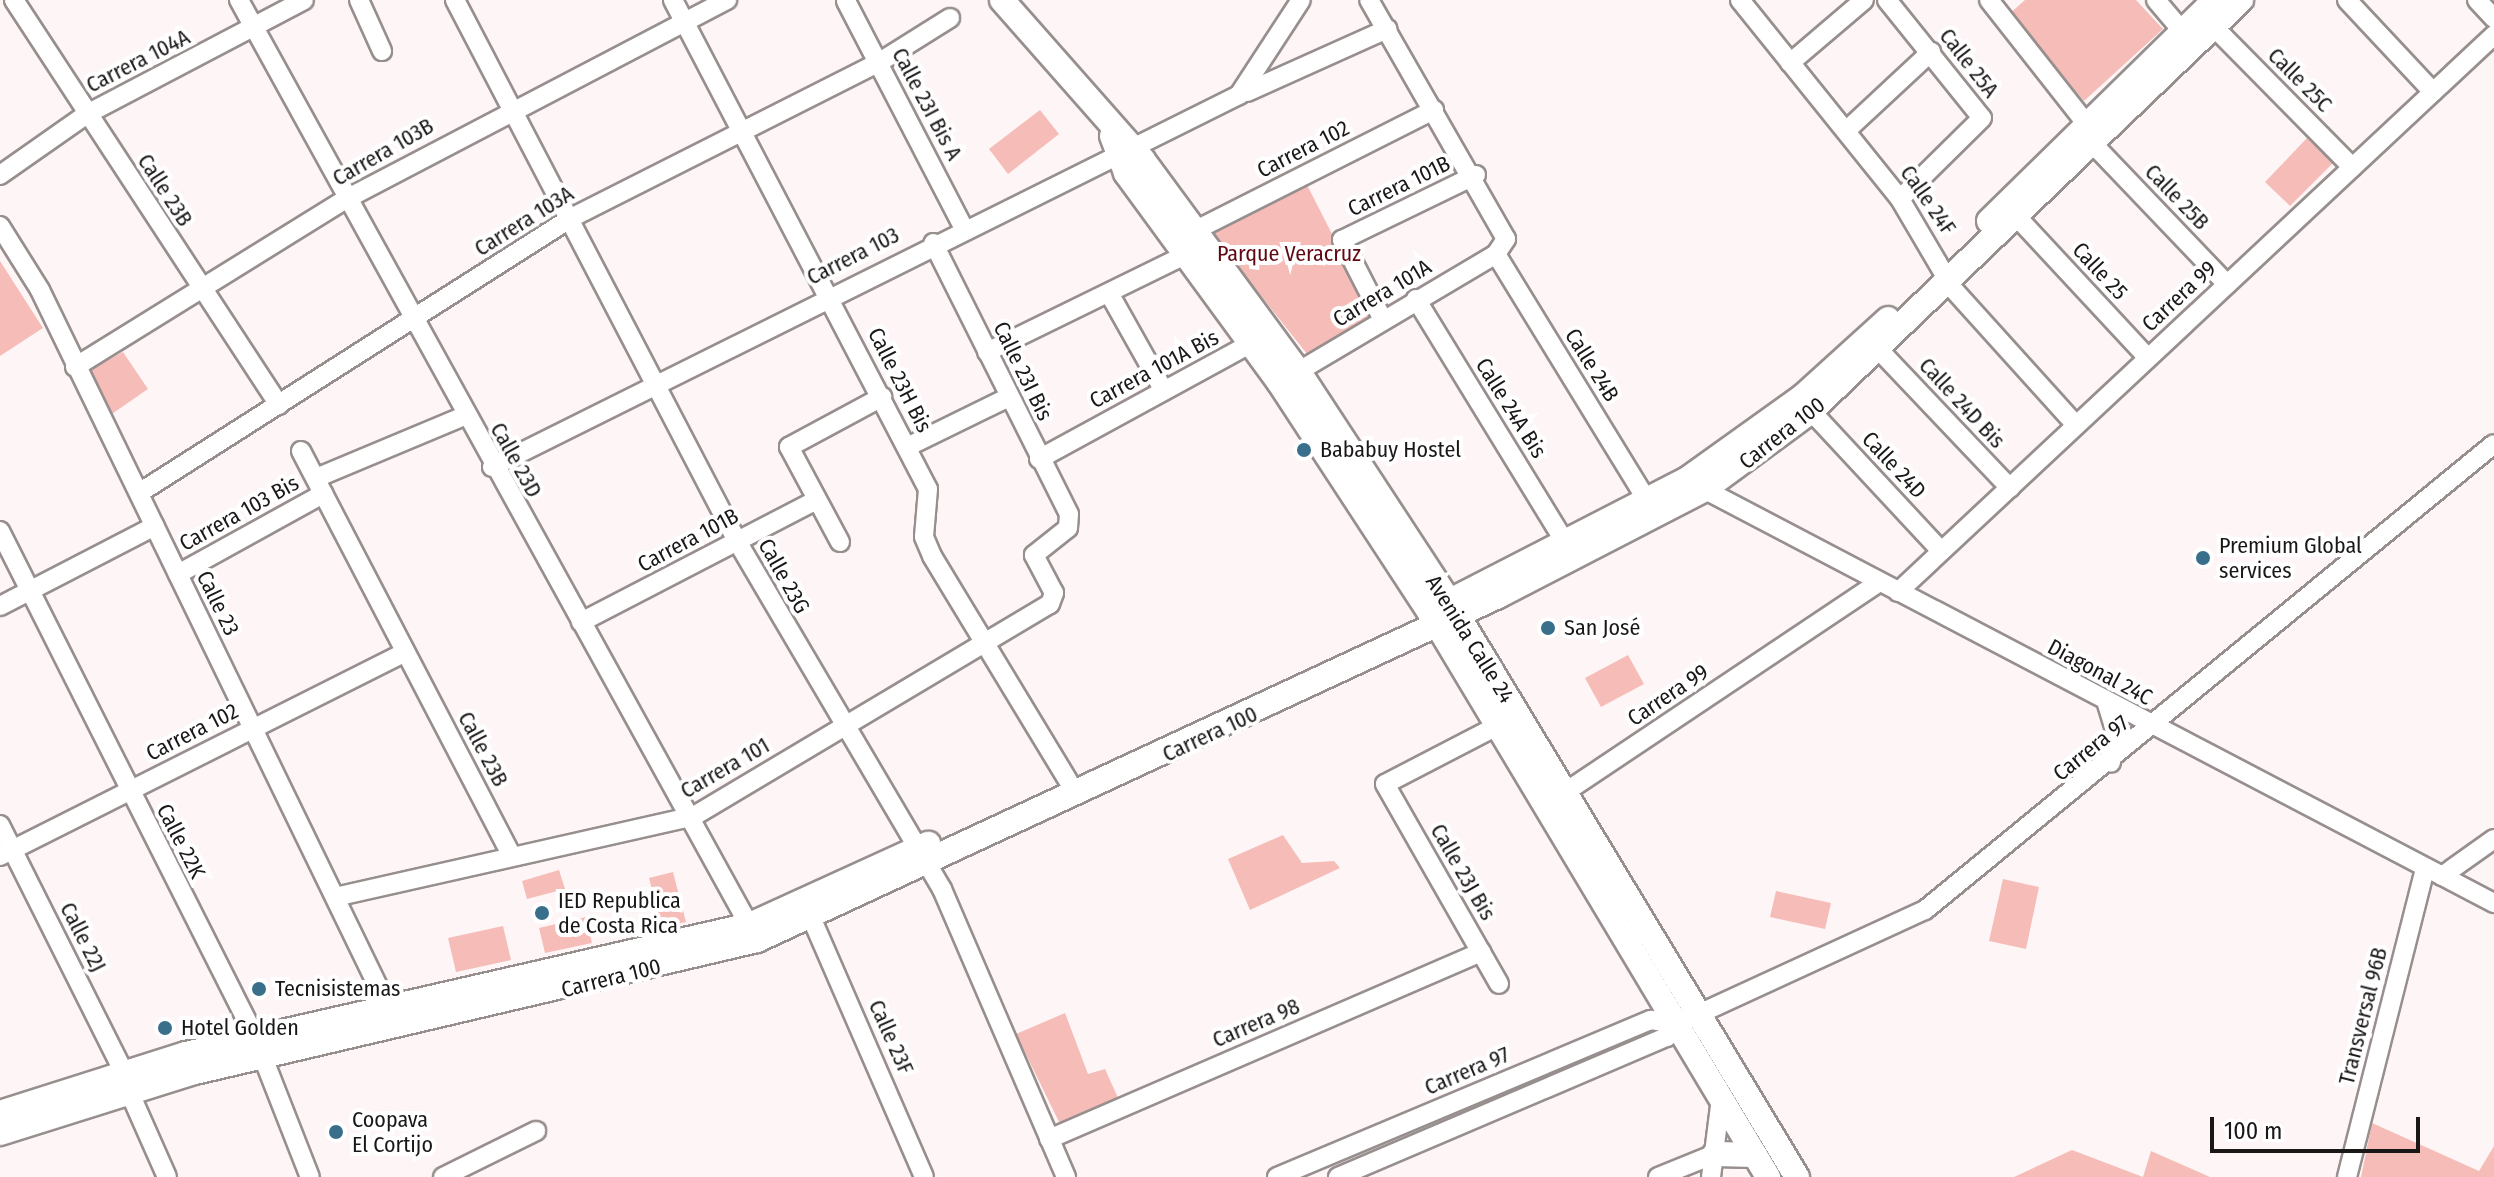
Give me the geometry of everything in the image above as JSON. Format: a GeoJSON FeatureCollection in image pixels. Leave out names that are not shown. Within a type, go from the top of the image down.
{"type":"FeatureCollection","features":[{"type":"Feature","properties":{"kind":"main road","name":"Avenida Calle 24"},"geometry":{"type":"LineString","coordinates":[[1002,0],[1108,127],[1185,255],[1250,344],[1289,377]]}},
{"type":"Feature","properties":{"kind":"main road","name":"Carrera 100"},"geometry":{"type":"LineString","coordinates":[[0,1117],[125,1080],[260,1046],[811,917],[921,856],[1068,781],[1443,613],[1565,542],[1647,500],[1696,485],[2017,217],[2215,0]]}},
{"type":"Feature","properties":{"kind":"main road","name":"Carrera 100"},"geometry":{"type":"LineString","coordinates":[[260,1046],[387,1005],[753,932],[1443,613],[1696,485],[1811,411],[1880,351],[1948,272],[2090,135],[2241,0]]}},
{"type":"Feature","properties":{"kind":"main road","name":"Avenida Calle 24"},"geometry":{"type":"LineString","coordinates":[[1124,152],[1194,231],[1564,793],[1687,1019],[1721,1098],[1768,1177]]}},
{"type":"Feature","properties":{"kind":"main road","name":"Avenida Calle 24"},"geometry":{"type":"LineString","coordinates":[[1443,613],[1497,726],[1687,1019],[1797,1177]]}},
{"type":"Feature","properties":{"kind":"main road"},"geometry":{"type":"LineString","coordinates":[[1713,1166],[1755,1155]]}},
{"type":"Feature","properties":{"kind":"street","name":"Calle 23B"},"geometry":{"type":"LineString","coordinates":[[14,0],[279,405]]}},
{"type":"Feature","properties":{"kind":"street","name":"Calle 23D"},"geometry":{"type":"LineString","coordinates":[[239,0],[492,467],[694,816],[753,932]]}},
{"type":"Feature","properties":{"kind":"street","name":"Carrera 104A"},"geometry":{"type":"LineString","coordinates":[[0,175],[87,114],[304,0]]}},
{"type":"Feature","properties":{"kind":"street"},"geometry":{"type":"LineString","coordinates":[[359,0],[382,51]]}},
{"type":"Feature","properties":{"kind":"street","name":"Calle 23G"},"geometry":{"type":"LineString","coordinates":[[455,0],[657,382],[737,541],[841,727],[921,856],[1066,1177]]}},
{"type":"Feature","properties":{"kind":"street","name":"Calle 23H Bis"},"geometry":{"type":"LineString","coordinates":[[673,0],[830,294],[928,489],[924,537],[1068,781]]}},
{"type":"Feature","properties":{"kind":"street","name":"Carrera 103B"},"geometry":{"type":"LineString","coordinates":[[75,367],[204,292],[348,198],[511,107],[727,0]]}},
{"type":"Feature","properties":{"kind":"street"},"geometry":{"type":"LineString","coordinates":[[1239,95],[1301,0]]}},
{"type":"Feature","properties":{"kind":"street","name":"Calle 24B"},"geometry":{"type":"LineString","coordinates":[[1369,0],[1476,175],[1500,248],[1647,500]]}},
{"type":"Feature","properties":{"kind":"street","name":"Calle 24F"},"geometry":{"type":"LineString","coordinates":[[1740,0],[1900,199],[1948,272],[2076,425]]}},
{"type":"Feature","properties":{"kind":"street"},"geometry":{"type":"LineString","coordinates":[[1790,63],[1864,0]]}},
{"type":"Feature","properties":{"kind":"street","name":"Calle 25A"},"geometry":{"type":"LineString","coordinates":[[1887,0],[1982,118],[1900,199]]}},
{"type":"Feature","properties":{"kind":"street","name":"Calle 25B"},"geometry":{"type":"LineString","coordinates":[[1989,0],[2090,135],[2227,284]]}},
{"type":"Feature","properties":{"kind":"street"},"geometry":{"type":"LineString","coordinates":[[2156,0],[2183,32]]}},
{"type":"Feature","properties":{"kind":"street"},"geometry":{"type":"LineString","coordinates":[[2347,0],[2433,92]]}},
{"type":"Feature","properties":{"kind":"street"},"geometry":{"type":"LineString","coordinates":[[2477,0],[2494,18]]}},
{"type":"Feature","properties":{"kind":"street","name":"Calle 23I Bis A"},"geometry":{"type":"LineString","coordinates":[[846,1],[964,229]]}},
{"type":"Feature","properties":{"kind":"street","name":"Carrera 103A"},"geometry":{"type":"LineString","coordinates":[[139,493],[571,218],[741,128],[878,63],[950,18]]}},
{"type":"Feature","properties":{"kind":"street","name":"Calle 25C"},"geometry":{"type":"LineString","coordinates":[[2214,27],[2352,167]]}},
{"type":"Feature","properties":{"kind":"street","name":"Carrera 103"},"geometry":{"type":"LineString","coordinates":[[492,467],[933,243],[1239,95],[1387,29]]}},
{"type":"Feature","properties":{"kind":"street","name":"Carrera 99"},"geometry":{"type":"LineString","coordinates":[[1898,592],[2494,35]]}},
{"type":"Feature","properties":{"kind":"street"},"geometry":{"type":"LineString","coordinates":[[1847,130],[1931,52]]}},
{"type":"Feature","properties":{"kind":"street","name":"Carrera 102"},"geometry":{"type":"LineString","coordinates":[[1194,231],[1434,110]]}},
{"type":"Feature","properties":{"kind":"street","name":"Carrera 101B"},"geometry":{"type":"LineString","coordinates":[[1382,318],[1342,240],[1476,175]]}},
{"type":"Feature","properties":{"kind":"street","name":"Calle 25"},"geometry":{"type":"LineString","coordinates":[[2017,217],[2148,358]]}},
{"type":"Feature","properties":{"kind":"street","name":"Calle 23"},"geometry":{"type":"LineString","coordinates":[[0,226],[139,493],[387,1005]]}},
{"type":"Feature","properties":{"kind":"street","name":"Calle 23I Bis"},"geometry":{"type":"LineString","coordinates":[[933,243],[1070,520],[1034,555],[1054,599]]}},
{"type":"Feature","properties":{"kind":"street","name":"Carrera 101A"},"geometry":{"type":"LineString","coordinates":[[1289,377],[1500,248]]}},
{"type":"Feature","properties":{"kind":"street"},"geometry":{"type":"LineString","coordinates":[[987,352],[1185,255]]}},
{"type":"Feature","properties":{"kind":"street"},"geometry":{"type":"LineString","coordinates":[[1109,293],[1164,391]]}},
{"type":"Feature","properties":{"kind":"street","name":"Calle 24A Bis"},"geometry":{"type":"LineString","coordinates":[[1416,299],[1565,542]]}},
{"type":"Feature","properties":{"kind":"street","name":"Carrera 101A Bis"},"geometry":{"type":"LineString","coordinates":[[1039,459],[1250,344]]}},
{"type":"Feature","properties":{"kind":"street","name":"Calle 24D Bis"},"geometry":{"type":"LineString","coordinates":[[1880,351],[2010,488]]}},
{"type":"Feature","properties":{"kind":"street"},"geometry":{"type":"LineString","coordinates":[[840,542],[788,451],[882,397]]}},
{"type":"Feature","properties":{"kind":"street"},"geometry":{"type":"LineString","coordinates":[[907,447],[1009,397]]}},
{"type":"Feature","properties":{"kind":"street","name":"Calle 24D"},"geometry":{"type":"LineString","coordinates":[[1811,411],[1941,551]]}},
{"type":"Feature","properties":{"kind":"street","name":"Carrera 103 Bis"},"geometry":{"type":"LineString","coordinates":[[178,574],[319,486],[464,416]]}},
{"type":"Feature","properties":{"kind":"street","name":"Carrera 97"},"geometry":{"type":"LineString","coordinates":[[1335,1177],[1663,1039],[1687,1019],[1925,910],[2154,728],[2494,444]]}},
{"type":"Feature","properties":{"kind":"street","name":"Calle 23B"},"geometry":{"type":"LineString","coordinates":[[301,451],[512,856]]}},
{"type":"Feature","properties":{"kind":"street","name":"Diagonal 24C"},"geometry":{"type":"LineString","coordinates":[[1696,485],[2107,704],[2494,903]]}},
{"type":"Feature","properties":{"kind":"street","name":"Carrera 101B"},"geometry":{"type":"LineString","coordinates":[[581,622],[816,500]]}},
{"type":"Feature","properties":{"kind":"street"},"geometry":{"type":"LineString","coordinates":[[0,606],[155,526]]}},
{"type":"Feature","properties":{"kind":"street","name":"Calle 22K"},"geometry":{"type":"LineString","coordinates":[[0,531],[128,790],[260,1046],[310,1177]]}},
{"type":"Feature","properties":{"kind":"street","name":"Carrera 99"},"geometry":{"type":"LineString","coordinates":[[1564,793],[1879,582]]}},
{"type":"Feature","properties":{"kind":"street","name":"Carrera 101"},"geometry":{"type":"LineString","coordinates":[[335,897],[694,816],[1054,599]]}},
{"type":"Feature","properties":{"kind":"street","name":"Carrera 102"},"geometry":{"type":"LineString","coordinates":[[6,853],[405,652]]}},
{"type":"Feature","properties":{"kind":"street"},"geometry":{"type":"LineString","coordinates":[[2107,704],[2116,734],[2111,763]]}},
{"type":"Feature","properties":{"kind":"street","name":"Calle 23J Bis"},"geometry":{"type":"LineString","coordinates":[[1497,726],[1385,784],[1499,984]]}},
{"type":"Feature","properties":{"kind":"street","name":"Calle 22J"},"geometry":{"type":"LineString","coordinates":[[0,825],[6,853],[125,1080],[167,1177]]}},
{"type":"Feature","properties":{"kind":"street"},"geometry":{"type":"LineString","coordinates":[[2434,872],[2494,839]]}},
{"type":"Feature","properties":{"kind":"street","name":"Transversal 96B"},"geometry":{"type":"LineString","coordinates":[[2347,1177],[2434,872]]}},
{"type":"Feature","properties":{"kind":"street","name":"Calle 23F"},"geometry":{"type":"LineString","coordinates":[[811,917],[924,1177]]}},
{"type":"Feature","properties":{"kind":"street","name":"Carrera 98"},"geometry":{"type":"LineString","coordinates":[[1049,1139],[1481,952]]}},
{"type":"Feature","properties":{"kind":"street","name":"Carrera 97"},"geometry":{"type":"LineString","coordinates":[[1277,1177],[1651,1020],[1687,1019]]}},
{"type":"Feature","properties":{"kind":"street"},"geometry":{"type":"LineString","coordinates":[[1658,1177],[1713,1166],[1721,1098]]}},
{"type":"Feature","properties":{"kind":"street"},"geometry":{"type":"LineString","coordinates":[[443,1177],[536,1131]]}},
{"type":"Feature","properties":{"kind":"street"},"geometry":{"type":"LineString","coordinates":[[1327,1156],[1335,1177]]}},
{"type":"Feature","properties":{"kind":"green space"},"geometry":{"type":"Polygon","coordinates":[[[2025,0],[2136,0],[2163,29],[2084,101],[2008,15],[2025,0]]]}},
{"type":"Feature","properties":{"kind":"green space"},"geometry":{"type":"Polygon","coordinates":[[[1040,110],[1059,134],[1008,174],[989,149],[1040,110]]]}},
{"type":"Feature","properties":{"kind":"green space"},"geometry":{"type":"Polygon","coordinates":[[[2307,138],[2333,163],[2290,206],[2265,182],[2307,138]]]}},
{"type":"Feature","properties":{"kind":"green space","name":"Parque Veracruz"},"geometry":{"type":"Polygon","coordinates":[[[1307,185],[1374,316],[1311,359],[1212,234],[1307,185]]]}},
{"type":"Feature","properties":{"kind":"green space"},"geometry":{"type":"Polygon","coordinates":[[[0,261],[43,328],[0,356],[0,261]]]}},
{"type":"Feature","properties":{"kind":"green space"},"geometry":{"type":"Polygon","coordinates":[[[123,352],[148,389],[106,418],[85,373],[123,352]]]}},
{"type":"Feature","properties":{"kind":"green space"},"geometry":{"type":"Polygon","coordinates":[[[1628,655],[1644,684],[1601,707],[1585,678],[1628,655]]]}},
{"type":"Feature","properties":{"kind":"green space"},"geometry":{"type":"Polygon","coordinates":[[[1283,835],[1302,863],[1334,861],[1340,868],[1250,910],[1228,859],[1283,835]]]}},
{"type":"Feature","properties":{"kind":"green space"},"geometry":{"type":"Polygon","coordinates":[[[559,870],[565,889],[527,899],[522,881],[559,870]]]}},
{"type":"Feature","properties":{"kind":"green space"},"geometry":{"type":"Polygon","coordinates":[[[673,872],[686,922],[662,927],[649,878],[673,872]]]}},
{"type":"Feature","properties":{"kind":"green space"},"geometry":{"type":"Polygon","coordinates":[[[2003,879],[2039,887],[2026,949],[1989,941],[2003,879]]]}},
{"type":"Feature","properties":{"kind":"green space"},"geometry":{"type":"Polygon","coordinates":[[[1776,891],[1831,903],[1825,929],[1770,917],[1776,891]]]}},
{"type":"Feature","properties":{"kind":"green space"},"geometry":{"type":"Polygon","coordinates":[[[586,917],[592,943],[545,953],[539,928],[586,917]]]}},
{"type":"Feature","properties":{"kind":"green space"},"geometry":{"type":"Polygon","coordinates":[[[503,926],[511,960],[456,972],[448,938],[503,926]]]}},
{"type":"Feature","properties":{"kind":"green space"},"geometry":{"type":"Polygon","coordinates":[[[1065,1013],[1088,1074],[1105,1069],[1119,1100],[1060,1124],[1016,1034],[1065,1013]]]}},
{"type":"Feature","properties":{"kind":"green space"},"geometry":{"type":"Polygon","coordinates":[[[2372,1123],[2479,1171],[2494,1146],[2494,1177],[2361,1177],[2372,1123]]]}},
{"type":"Feature","properties":{"kind":"green space"},"geometry":{"type":"Polygon","coordinates":[[[2072,1150],[2143,1177],[2014,1177],[2072,1150]]]}},
{"type":"Feature","properties":{"kind":"green space"},"geometry":{"type":"Polygon","coordinates":[[[2151,1151],[2210,1177],[2143,1177],[2151,1151]]]}},
{"type":"Feature","properties":{"kind":"place","name":"Bababuy Hostel"},"geometry":{"type":"Point","coordinates":[1304,450]}},
{"type":"Feature","properties":{"kind":"place","name":"Premium Global services"},"geometry":{"type":"Point","coordinates":[2203,558]}},
{"type":"Feature","properties":{"kind":"place","name":"San José"},"geometry":{"type":"Point","coordinates":[1548,628]}},
{"type":"Feature","properties":{"kind":"place","name":"IED Republica de Costa Rica"},"geometry":{"type":"Point","coordinates":[542,913]}},
{"type":"Feature","properties":{"kind":"place","name":"Tecnisistemas"},"geometry":{"type":"Point","coordinates":[259,989]}},
{"type":"Feature","properties":{"kind":"place","name":"Hotel Golden"},"geometry":{"type":"Point","coordinates":[165,1028]}},
{"type":"Feature","properties":{"kind":"place","name":"Coopava El Cortijo"},"geometry":{"type":"Point","coordinates":[336,1132]}}]}
